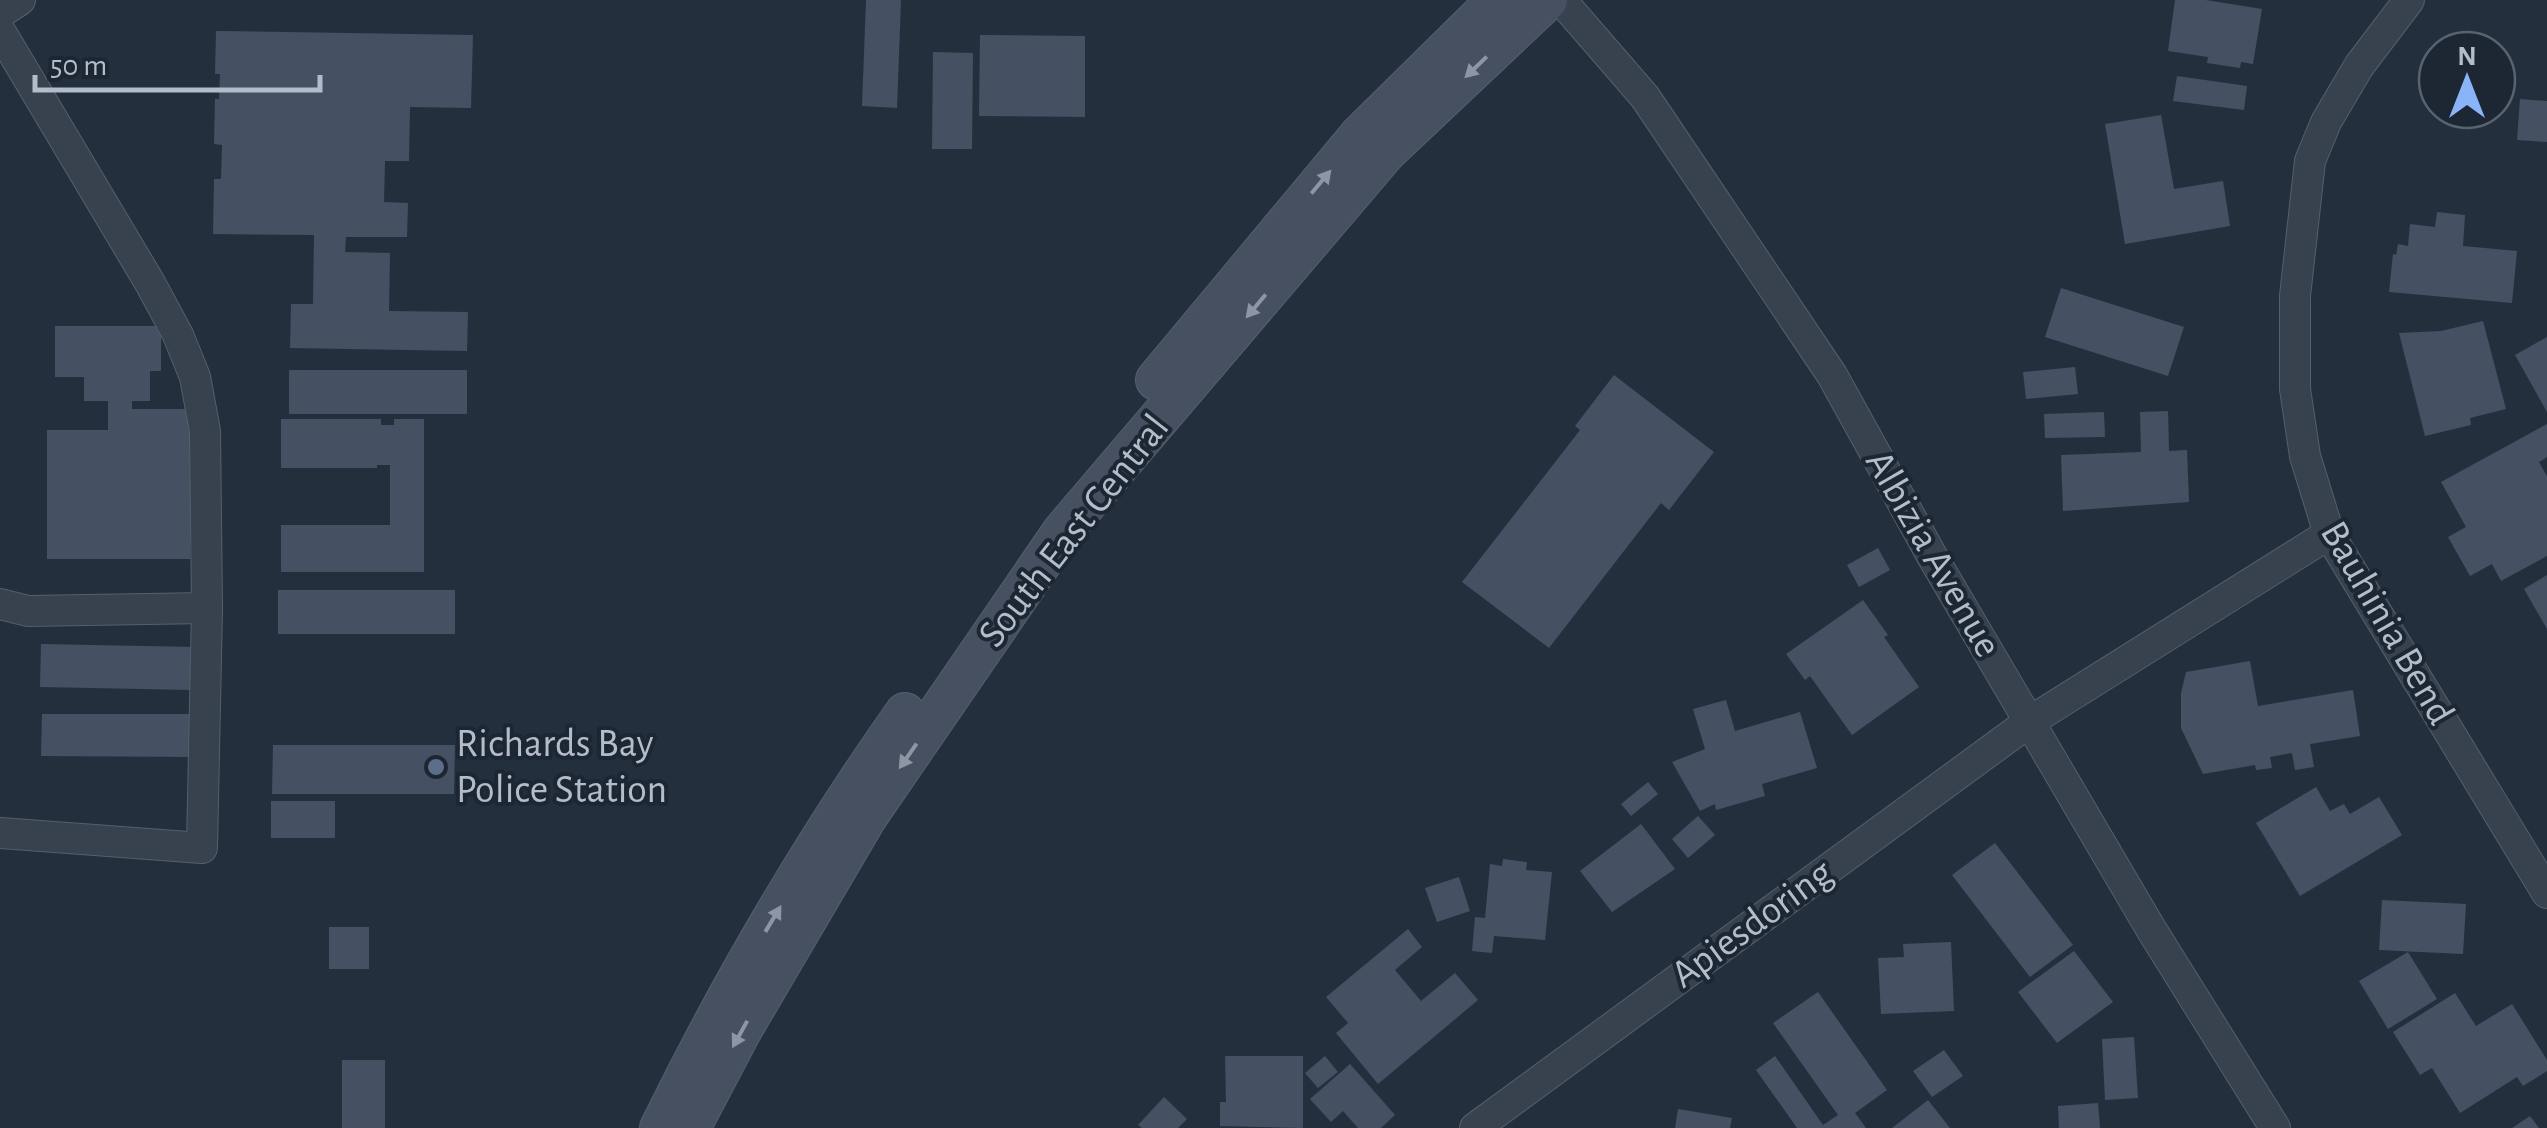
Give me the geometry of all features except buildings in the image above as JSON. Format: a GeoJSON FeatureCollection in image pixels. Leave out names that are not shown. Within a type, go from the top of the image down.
{"type":"FeatureCollection","features":[{"type":"Feature","properties":{"kind":"street"},"geometry":{"type":"LineString","coordinates":[[0,13],[20,0]]}},
{"type":"Feature","properties":{"kind":"street","name":"South East Central"},"geometry":{"type":"LineString","coordinates":[[660,1128],[716,1014],[843,801],[1040,520],[1360,135],[1497,0]]}},
{"type":"Feature","properties":{"kind":"street","name":"South East Central"},"geometry":{"type":"LineString","coordinates":[[690,1128],[741,1031],[866,818],[1063,531],[1386,152],[1546,0]]}},
{"type":"Feature","properties":{"kind":"street","name":"Albizia Avenue"},"geometry":{"type":"LineString","coordinates":[[1561,0],[1645,97],[1832,375],[1932,556],[2206,1020],[2275,1128]]}},
{"type":"Feature","properties":{"kind":"street","name":"Bauhinia Bend"},"geometry":{"type":"LineString","coordinates":[[2409,0],[2359,66],[2326,122],[2310,160],[2295,296],[2296,389],[2305,456],[2329,534],[2547,893]]}},
{"type":"Feature","properties":{"kind":"street"},"geometry":{"type":"LineString","coordinates":[[0,32],[150,283],[195,377],[205,432],[207,608],[202,848],[0,833]]}},
{"type":"Feature","properties":{"kind":"street","name":"Apiesdoring"},"geometry":{"type":"LineString","coordinates":[[1475,1128],[2030,722],[2329,534]]}},
{"type":"Feature","properties":{"kind":"street"},"geometry":{"type":"LineString","coordinates":[[0,604],[28,611],[207,608]]}},
{"type":"Feature","properties":{"kind":"place","name":"Richards Bay Police Station"},"geometry":{"type":"Point","coordinates":[436,767]}}]}
